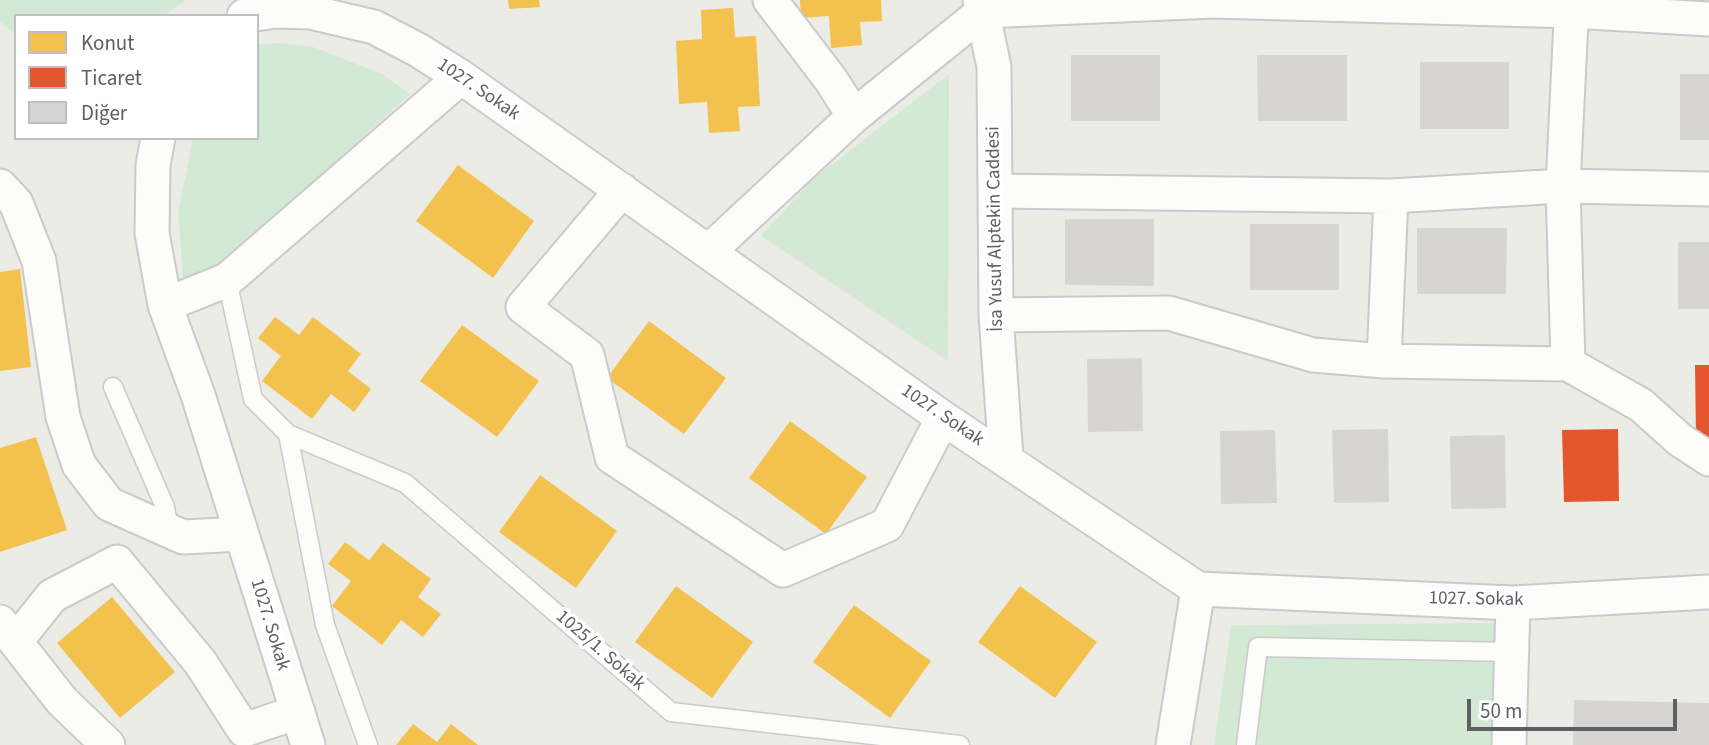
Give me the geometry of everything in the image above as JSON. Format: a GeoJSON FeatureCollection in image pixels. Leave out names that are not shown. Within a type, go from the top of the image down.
{"type":"FeatureCollection","features":[{"type":"Feature","properties":{"kind":"street"},"geometry":{"type":"LineString","coordinates":[[770,0],[831,80],[854,116]]}},
{"type":"Feature","properties":{"kind":"street"},"geometry":{"type":"LineString","coordinates":[[708,252],[854,116],[982,6],[1213,0],[1572,5],[1709,19]]}},
{"type":"Feature","properties":{"kind":"street"},"geometry":{"type":"LineString","coordinates":[[1568,364],[1563,186],[1572,5]]}},
{"type":"Feature","properties":{"kind":"street","name":"İsa Yusuf Alptekin Caddesi"},"geometry":{"type":"LineString","coordinates":[[982,6],[994,67],[996,315],[1006,458]]}},
{"type":"Feature","properties":{"kind":"street","name":"1027. Sokak"},"geometry":{"type":"LineString","coordinates":[[265,9],[310,12],[373,27],[418,50],[461,77],[943,418],[1198,589],[1513,603],[1709,592]]}},
{"type":"Feature","properties":{"kind":"street"},"geometry":{"type":"LineString","coordinates":[[165,305],[227,280],[461,77]]}},
{"type":"Feature","properties":{"kind":"street","name":"1027. Sokak"},"geometry":{"type":"LineString","coordinates":[[158,140],[153,165],[152,233],[165,305],[198,395],[308,745]]}},
{"type":"Feature","properties":{"kind":"street"},"geometry":{"type":"LineString","coordinates":[[0,186],[16,203],[38,261],[63,417],[79,464],[109,504],[169,531],[183,537],[241,534]]}},
{"type":"Feature","properties":{"kind":"street"},"geometry":{"type":"LineString","coordinates":[[995,191],[1391,196],[1563,186],[1709,189]]}},
{"type":"Feature","properties":{"kind":"street"},"geometry":{"type":"LineString","coordinates":[[622,190],[523,307],[587,355],[612,457],[783,570],[887,525],[943,418]]}},
{"type":"Feature","properties":{"kind":"street"},"geometry":{"type":"LineString","coordinates":[[1384,360],[1391,196]]}},
{"type":"Feature","properties":{"kind":"street"},"geometry":{"type":"LineString","coordinates":[[996,315],[1169,313],[1313,355],[1384,360],[1568,364],[1641,405],[1679,440],[1709,459]]}},
{"type":"Feature","properties":{"kind":"street"},"geometry":{"type":"LineString","coordinates":[[108,745],[62,701],[8,632],[52,596],[117,562],[200,662],[244,730],[298,712]]}},
{"type":"Feature","properties":{"kind":"street"},"geometry":{"type":"LineString","coordinates":[[1173,745],[1198,589]]}},
{"type":"Feature","properties":{"kind":"street"},"geometry":{"type":"LineString","coordinates":[[1509,745],[1513,603]]}},
{"type":"Feature","properties":{"kind":"lane"},"geometry":{"type":"LineString","coordinates":[[227,280],[253,399],[288,435],[325,625],[369,745]]}},
{"type":"Feature","properties":{"kind":"lane"},"geometry":{"type":"LineString","coordinates":[[113,387],[165,507],[169,531]]}},
{"type":"Feature","properties":{"kind":"lane","name":"1025/1. Sokak"},"geometry":{"type":"LineString","coordinates":[[288,435],[405,483],[671,712],[960,745]]}},
{"type":"Feature","properties":{"kind":"lane"},"geometry":{"type":"LineString","coordinates":[[1246,745],[1258,647],[1511,652]]}},
{"type":"Feature","properties":{"kind":"green space"},"geometry":{"type":"Polygon","coordinates":[[[0,0],[186,0],[166,14],[14,14],[14,33],[0,22],[0,0]]]}},
{"type":"Feature","properties":{"kind":"green space"},"geometry":{"type":"Polygon","coordinates":[[[279,43],[313,47],[382,74],[410,94],[225,263],[183,278],[178,213],[193,140],[259,140],[259,45],[279,43]]]}},
{"type":"Feature","properties":{"kind":"green space"},"geometry":{"type":"Polygon","coordinates":[[[949,74],[948,361],[761,236],[814,178],[949,74]]]}},
{"type":"Feature","properties":{"kind":"green space"},"geometry":{"type":"Polygon","coordinates":[[[1495,623],[1492,745],[1214,745],[1231,625],[1495,623]]]}},
{"type":"Feature","properties":{"kind":"building: Konut"},"geometry":{"type":"Polygon","coordinates":[[[508,0],[539,0],[540,7],[509,9],[508,0]]]}},
{"type":"Feature","properties":{"kind":"building: Konut"},"geometry":{"type":"Polygon","coordinates":[[[800,0],[881,0],[882,21],[860,22],[862,45],[831,48],[829,16],[801,18],[800,0]]]}},
{"type":"Feature","properties":{"kind":"building: Konut"},"geometry":{"type":"Polygon","coordinates":[[[733,8],[735,37],[756,36],[760,106],[738,107],[740,131],[709,133],[707,102],[679,104],[676,41],[702,39],[701,10],[733,8]]]}},
{"type":"Feature","properties":{"kind":"building: Konut"},"geometry":{"type":"Polygon","coordinates":[[[458,165],[534,221],[493,278],[416,221],[458,165]]]}},
{"type":"Feature","properties":{"kind":"building: Konut"},"geometry":{"type":"Polygon","coordinates":[[[20,269],[31,367],[0,371],[0,272],[20,269]]]}},
{"type":"Feature","properties":{"kind":"building: Konut"},"geometry":{"type":"Polygon","coordinates":[[[275,317],[299,335],[313,317],[361,354],[348,371],[371,389],[354,412],[331,394],[312,419],[262,381],[281,356],[258,338],[275,317]]]}},
{"type":"Feature","properties":{"kind":"building: Konut"},"geometry":{"type":"Polygon","coordinates":[[[649,321],[726,378],[684,434],[607,378],[649,321]]]}},
{"type":"Feature","properties":{"kind":"building: Konut"},"geometry":{"type":"Polygon","coordinates":[[[462,325],[539,381],[497,437],[420,381],[462,325]]]}},
{"type":"Feature","properties":{"kind":"building: Konut"},"geometry":{"type":"Polygon","coordinates":[[[790,421],[867,477],[826,534],[749,478],[790,421]]]}},
{"type":"Feature","properties":{"kind":"building: Konut"},"geometry":{"type":"Polygon","coordinates":[[[36,437],[67,530],[0,552],[0,448],[36,437]]]}},
{"type":"Feature","properties":{"kind":"building: Konut"},"geometry":{"type":"Polygon","coordinates":[[[540,475],[617,531],[576,588],[499,532],[540,475]]]}},
{"type":"Feature","properties":{"kind":"building: Konut"},"geometry":{"type":"Polygon","coordinates":[[[345,542],[369,560],[383,543],[431,579],[418,597],[441,614],[423,637],[401,620],[382,645],[332,606],[351,581],[328,564],[345,542]]]}},
{"type":"Feature","properties":{"kind":"building: Konut"},"geometry":{"type":"Polygon","coordinates":[[[676,586],[753,642],[712,698],[635,642],[676,586]]]}},
{"type":"Feature","properties":{"kind":"building: Konut"},"geometry":{"type":"Polygon","coordinates":[[[1020,586],[1097,642],[1055,698],[978,642],[1020,586]]]}},
{"type":"Feature","properties":{"kind":"building: Konut"},"geometry":{"type":"Polygon","coordinates":[[[112,597],[175,672],[120,718],[57,643],[112,597]]]}},
{"type":"Feature","properties":{"kind":"building: Konut"},"geometry":{"type":"Polygon","coordinates":[[[854,605],[931,661],[890,718],[813,662],[854,605]]]}},
{"type":"Feature","properties":{"kind":"building: Konut"},"geometry":{"type":"Polygon","coordinates":[[[413,724],[437,742],[451,724],[478,745],[396,745],[413,724]]]}},
{"type":"Feature","properties":{"kind":"building: Ticaret"},"geometry":{"type":"Polygon","coordinates":[[[1695,365],[1709,365],[1709,438],[1696,438],[1695,365]]]}},
{"type":"Feature","properties":{"kind":"building: Ticaret"},"geometry":{"type":"Polygon","coordinates":[[[1618,429],[1619,501],[1564,502],[1562,430],[1618,429]]]}},
{"type":"Feature","properties":{"kind":"building: Diğer"},"geometry":{"type":"Polygon","coordinates":[[[1071,55],[1160,55],[1160,121],[1071,121],[1071,55]]]}},
{"type":"Feature","properties":{"kind":"building: Diğer"},"geometry":{"type":"Polygon","coordinates":[[[1257,55],[1347,55],[1347,121],[1258,121],[1257,55]]]}},
{"type":"Feature","properties":{"kind":"building: Diğer"},"geometry":{"type":"Polygon","coordinates":[[[1420,62],[1509,62],[1509,129],[1420,129],[1420,62]]]}},
{"type":"Feature","properties":{"kind":"building: Diğer"},"geometry":{"type":"Polygon","coordinates":[[[1680,74],[1709,74],[1709,140],[1680,140],[1680,74]]]}},
{"type":"Feature","properties":{"kind":"building: Diğer"},"geometry":{"type":"Polygon","coordinates":[[[1065,219],[1154,219],[1154,286],[1065,285],[1065,219]]]}},
{"type":"Feature","properties":{"kind":"building: Diğer"},"geometry":{"type":"Polygon","coordinates":[[[1250,224],[1339,224],[1339,290],[1250,290],[1250,224]]]}},
{"type":"Feature","properties":{"kind":"building: Diğer"},"geometry":{"type":"Polygon","coordinates":[[[1417,228],[1507,228],[1506,294],[1417,294],[1417,228]]]}},
{"type":"Feature","properties":{"kind":"building: Diğer"},"geometry":{"type":"Polygon","coordinates":[[[1678,242],[1709,242],[1709,309],[1678,309],[1678,242]]]}},
{"type":"Feature","properties":{"kind":"building: Diğer"},"geometry":{"type":"Polygon","coordinates":[[[1142,358],[1143,431],[1088,432],[1087,359],[1142,358]]]}},
{"type":"Feature","properties":{"kind":"building: Diğer"},"geometry":{"type":"Polygon","coordinates":[[[1388,429],[1389,502],[1334,503],[1332,430],[1388,429]]]}},
{"type":"Feature","properties":{"kind":"building: Diğer"},"geometry":{"type":"Polygon","coordinates":[[[1275,430],[1277,503],[1221,504],[1220,431],[1275,430]]]}},
{"type":"Feature","properties":{"kind":"building: Diğer"},"geometry":{"type":"Polygon","coordinates":[[[1505,435],[1506,508],[1451,509],[1450,436],[1505,435]]]}},
{"type":"Feature","properties":{"kind":"building: Diğer"},"geometry":{"type":"Polygon","coordinates":[[[1574,700],[1709,703],[1709,745],[1573,745],[1574,700]]]}}]}
